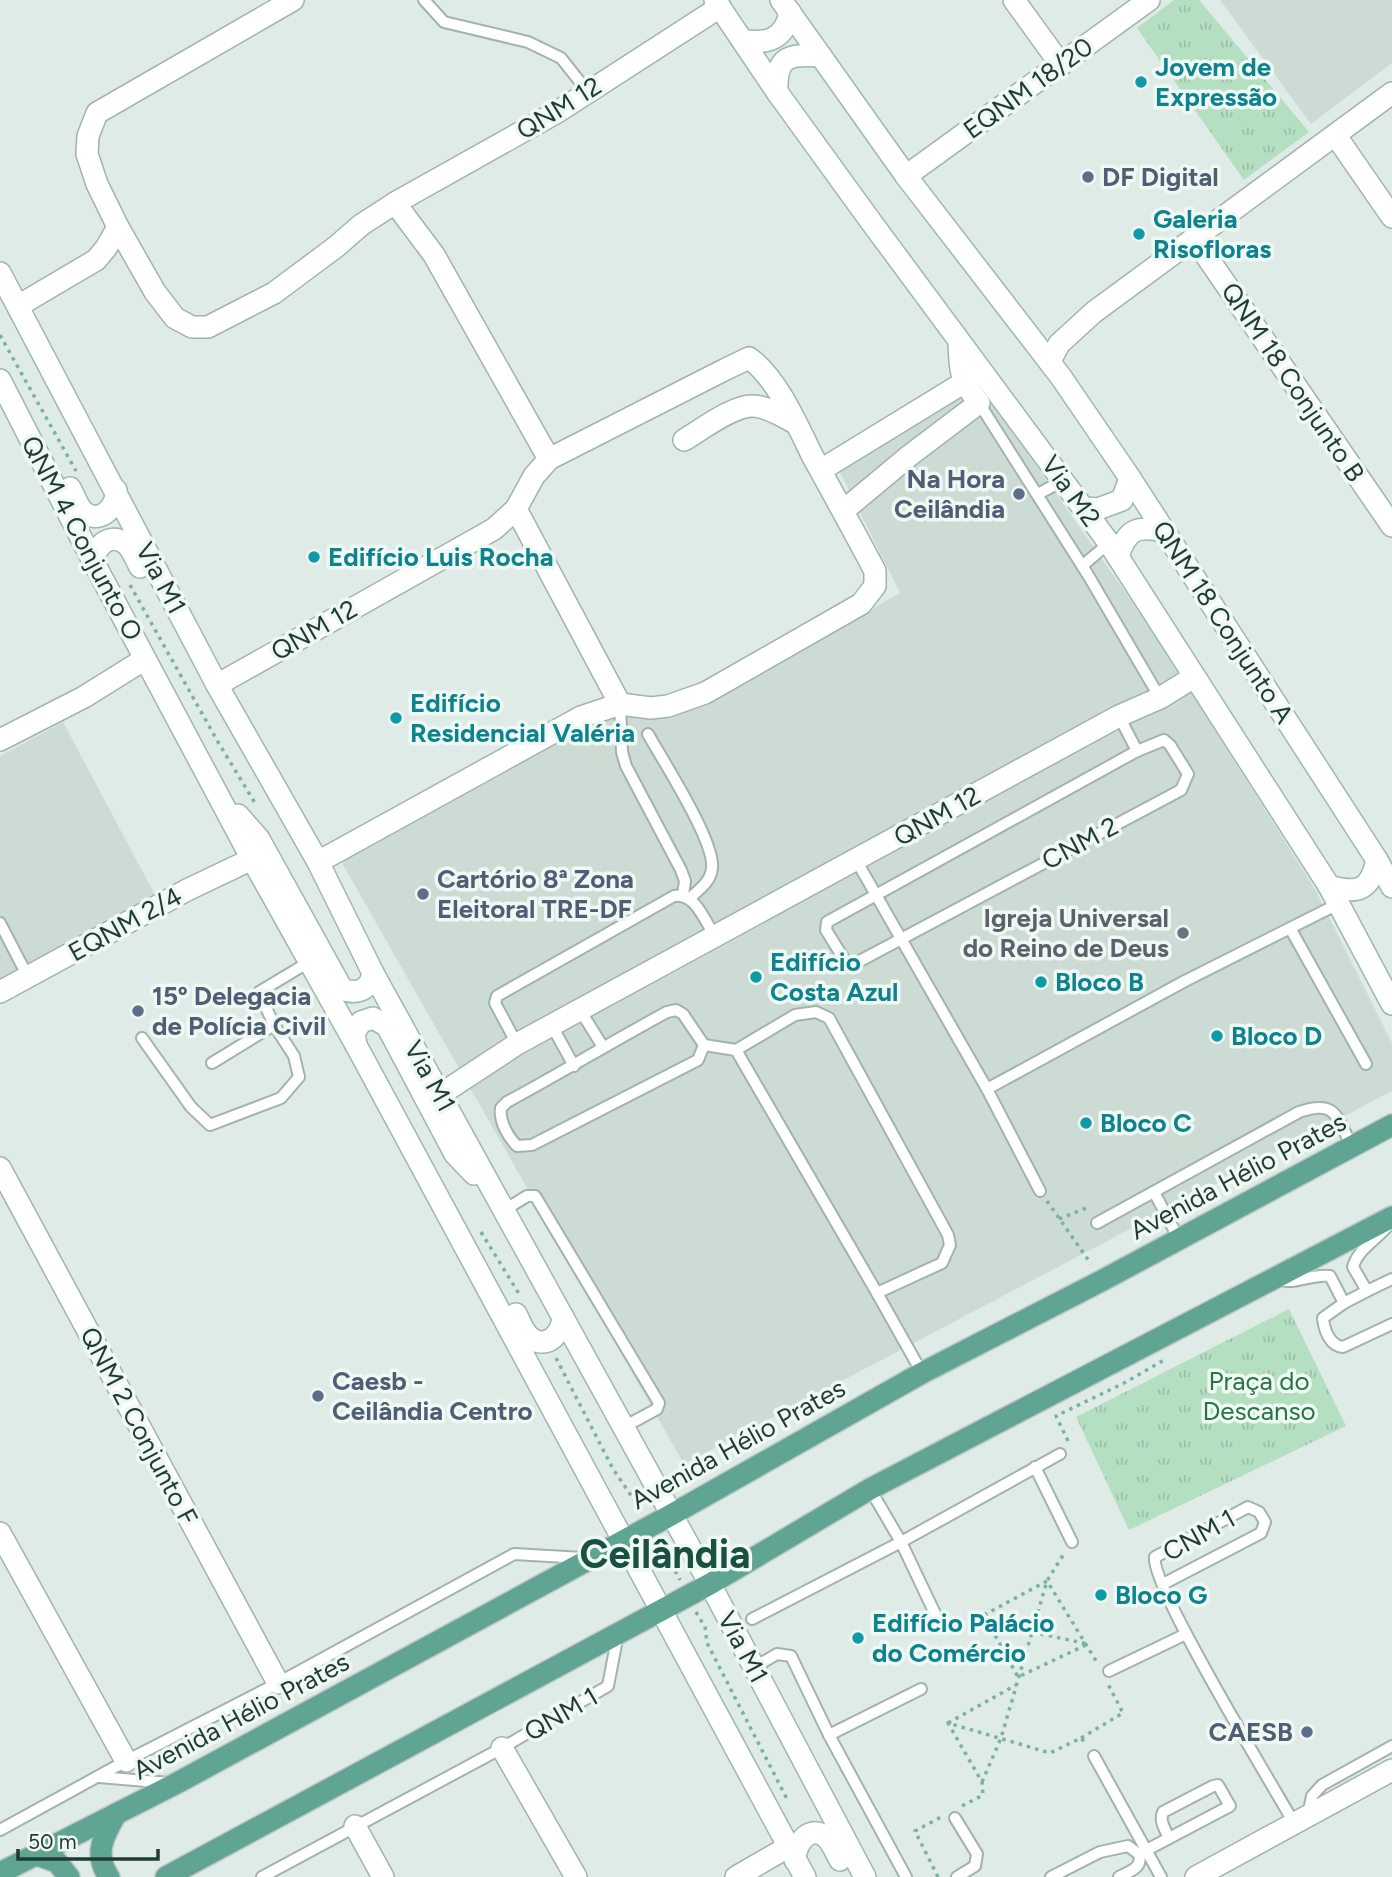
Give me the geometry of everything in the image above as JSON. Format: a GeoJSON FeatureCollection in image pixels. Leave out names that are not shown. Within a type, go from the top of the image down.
{"type":"FeatureCollection","features":[{"type":"Feature","properties":{"kind":"main road","name":"Avenida Hélio Prates"},"geometry":{"type":"LineString","coordinates":[[0,1873],[177,1783],[671,1515],[922,1373],[1103,1280],[1392,1125]]}},
{"type":"Feature","properties":{"kind":"main road"},"geometry":{"type":"LineString","coordinates":[[166,1877],[197,1868],[710,1584],[870,1489],[1392,1219]]}},
{"type":"Feature","properties":{"kind":"main road"},"geometry":{"type":"LineString","coordinates":[[109,1877],[100,1856],[102,1838],[116,1814]]}},
{"type":"Feature","properties":{"kind":"main road"},"geometry":{"type":"LineString","coordinates":[[37,1854],[57,1862],[69,1877]]}},
{"type":"Feature","properties":{"kind":"street","name":"QNM 12"},"geometry":{"type":"LineString","coordinates":[[293,0],[97,113],[91,124],[87,155],[97,184],[155,292],[176,318],[192,327],[208,327],[274,293],[361,225],[588,92],[717,3]]}},
{"type":"Feature","properties":{"kind":"street"},"geometry":{"type":"LineString","coordinates":[[1014,0],[1061,65]]}},
{"type":"Feature","properties":{"kind":"street","name":"EQNM 18/20"},"geometry":{"type":"LineString","coordinates":[[906,176],[1149,0]]}},
{"type":"Feature","properties":{"kind":"street","name":"Via M2"},"geometry":{"type":"LineString","coordinates":[[717,3],[777,92],[1114,550],[1334,895],[1392,1004]]}},
{"type":"Feature","properties":{"kind":"street"},"geometry":{"type":"LineString","coordinates":[[742,40],[756,43],[777,36],[785,30],[785,6]]}},
{"type":"Feature","properties":{"kind":"street"},"geometry":{"type":"LineString","coordinates":[[785,6],[906,176],[1049,361],[1059,344],[1076,327],[1392,93]]}},
{"type":"Feature","properties":{"kind":"street"},"geometry":{"type":"LineString","coordinates":[[777,92],[777,74],[781,63],[790,56],[799,54],[821,56]]}},
{"type":"Feature","properties":{"kind":"street"},"geometry":{"type":"LineString","coordinates":[[1336,136],[1392,218]]}},
{"type":"Feature","properties":{"kind":"street"},"geometry":{"type":"LineString","coordinates":[[395,203],[434,256],[549,459]]}},
{"type":"Feature","properties":{"kind":"street"},"geometry":{"type":"LineString","coordinates":[[18,306],[96,260],[118,226]]}},
{"type":"Feature","properties":{"kind":"street","name":"QNM 18 Conjunto B"},"geometry":{"type":"LineString","coordinates":[[1194,238],[1392,526]]}},
{"type":"Feature","properties":{"kind":"street"},"geometry":{"type":"LineString","coordinates":[[96,260],[137,259]]}},
{"type":"Feature","properties":{"kind":"street","name":"Via M1"},"geometry":{"type":"LineString","coordinates":[[0,273],[218,685],[318,862],[373,973],[710,1584],[865,1877]]}},
{"type":"Feature","properties":{"kind":"street"},"geometry":{"type":"LineString","coordinates":[[843,510],[979,403],[963,383],[959,341]]}},
{"type":"Feature","properties":{"kind":"street","name":"QNM 12"},"geometry":{"type":"LineString","coordinates":[[218,685],[494,529],[516,509],[534,476],[549,459],[749,358],[769,378],[796,423],[875,571],[875,586],[861,604],[705,693],[668,706],[651,708],[620,704],[581,717],[318,862]]}},
{"type":"Feature","properties":{"kind":"street","name":"QNM 18 Conjunto A"},"geometry":{"type":"LineString","coordinates":[[1049,361],[1130,478],[1392,887]]}},
{"type":"Feature","properties":{"kind":"street"},"geometry":{"type":"LineString","coordinates":[[0,365],[13,380],[82,510],[93,516],[107,513],[115,503],[116,490]]}},
{"type":"Feature","properties":{"kind":"street","name":"QNM 4 Conjunto O"},"geometry":{"type":"LineString","coordinates":[[0,380],[145,659]]}},
{"type":"Feature","properties":{"kind":"street"},"geometry":{"type":"LineString","coordinates":[[821,471],[963,383]]}},
{"type":"Feature","properties":{"kind":"street"},"geometry":{"type":"LineString","coordinates":[[684,440],[737,409],[748,406],[757,406],[796,423]]}},
{"type":"Feature","properties":{"kind":"street"},"geometry":{"type":"LineString","coordinates":[[1085,508],[1098,509],[1122,500],[1130,478]]}},
{"type":"Feature","properties":{"kind":"street"},"geometry":{"type":"LineString","coordinates":[[516,509],[620,704]]}},
{"type":"Feature","properties":{"kind":"street"},"geometry":{"type":"LineString","coordinates":[[1114,550],[1129,534],[1138,529],[1149,527],[1163,531]]}},
{"type":"Feature","properties":{"kind":"street"},"geometry":{"type":"LineString","coordinates":[[94,563],[96,551],[104,541],[117,540],[129,547],[205,688],[245,734]]}},
{"type":"Feature","properties":{"kind":"street"},"geometry":{"type":"LineString","coordinates":[[0,740],[85,697],[145,659]]}},
{"type":"Feature","properties":{"kind":"street","name":"Via M1"},"geometry":{"type":"LineString","coordinates":[[145,659],[796,1861]]}},
{"type":"Feature","properties":{"kind":"street","name":"QNM 12"},"geometry":{"type":"LineString","coordinates":[[441,1094],[517,1044],[1119,716],[1160,698],[1194,677]]}},
{"type":"Feature","properties":{"kind":"street"},"geometry":{"type":"LineString","coordinates":[[214,787],[259,839],[342,989],[361,991],[370,984],[373,973]]}},
{"type":"Feature","properties":{"kind":"street","name":"EQNM 2/4"},"geometry":{"type":"LineString","coordinates":[[0,992],[187,890],[252,859]]}},
{"type":"Feature","properties":{"kind":"street"},"geometry":{"type":"LineString","coordinates":[[1334,895],[1345,890],[1363,888],[1374,873],[1377,860]]}},
{"type":"Feature","properties":{"kind":"street"},"geometry":{"type":"LineString","coordinates":[[356,1045],[354,1033],[361,1022],[373,1018],[387,1026],[456,1154],[500,1205]]}},
{"type":"Feature","properties":{"kind":"street","name":"QNM 2 Conjunto F"},"geometry":{"type":"LineString","coordinates":[[0,1168],[278,1683]]}},
{"type":"Feature","properties":{"kind":"street"},"geometry":{"type":"LineString","coordinates":[[460,1241],[495,1278],[528,1337],[540,1342],[553,1339],[561,1329],[563,1317]]}},
{"type":"Feature","properties":{"kind":"street"},"geometry":{"type":"LineString","coordinates":[[0,1533],[126,1761]]}},
{"type":"Feature","properties":{"kind":"street"},"geometry":{"type":"LineString","coordinates":[[502,1748],[576,1877]]}},
{"type":"Feature","properties":{"kind":"street"},"geometry":{"type":"LineString","coordinates":[[1196,1877],[1392,1770]]}},
{"type":"Feature","properties":{"kind":"street"},"geometry":{"type":"LineString","coordinates":[[355,1826],[383,1877]]}},
{"type":"Feature","properties":{"kind":"street"},"geometry":{"type":"LineString","coordinates":[[736,1877],[796,1861],[801,1839],[813,1833],[830,1841],[849,1877]]}},
{"type":"Feature","properties":{"kind":"lane"},"geometry":{"type":"LineString","coordinates":[[424,0],[444,22],[528,42],[561,58],[588,92]]}},
{"type":"Feature","properties":{"kind":"lane"},"geometry":{"type":"LineString","coordinates":[[979,403],[1038,494],[1160,698]]}},
{"type":"Feature","properties":{"kind":"lane"},"geometry":{"type":"LineString","coordinates":[[1038,494],[1064,480]]}},
{"type":"Feature","properties":{"kind":"lane"},"geometry":{"type":"LineString","coordinates":[[1082,566],[1114,550]]}},
{"type":"Feature","properties":{"kind":"lane"},"geometry":{"type":"LineString","coordinates":[[620,704],[622,752],[626,766],[681,870],[687,897],[715,937]]}},
{"type":"Feature","properties":{"kind":"lane"},"geometry":{"type":"LineString","coordinates":[[1119,716],[1137,751]]}},
{"type":"Feature","properties":{"kind":"lane"},"geometry":{"type":"LineString","coordinates":[[517,1044],[495,1003],[497,996],[674,896],[687,897],[707,883],[712,870],[709,844],[648,734]]}},
{"type":"Feature","properties":{"kind":"lane","name":"CNM 2"},"geometry":{"type":"LineString","coordinates":[[1164,740],[1170,745],[1188,774],[1181,790],[856,963],[844,959],[826,930],[827,922],[1137,751],[1164,740]]}},
{"type":"Feature","properties":{"kind":"lane"},"geometry":{"type":"LineString","coordinates":[[856,860],[987,1089],[1040,1191]]}},
{"type":"Feature","properties":{"kind":"lane"},"geometry":{"type":"LineString","coordinates":[[987,1089],[1185,981],[1290,928],[1334,895]]}},
{"type":"Feature","properties":{"kind":"lane"},"geometry":{"type":"LineString","coordinates":[[0,923],[28,977]]}},
{"type":"Feature","properties":{"kind":"lane"},"geometry":{"type":"LineString","coordinates":[[1290,928],[1366,1064]]}},
{"type":"Feature","properties":{"kind":"lane"},"geometry":{"type":"LineString","coordinates":[[142,1038],[191,1107],[210,1125],[281,1098],[299,1077],[293,1056],[274,1025],[259,992],[309,962]]}},
{"type":"Feature","properties":{"kind":"lane"},"geometry":{"type":"LineString","coordinates":[[580,1010],[603,1046]]}},
{"type":"Feature","properties":{"kind":"lane"},"geometry":{"type":"LineString","coordinates":[[676,1010],[683,1014],[704,1045],[698,1060],[532,1145],[517,1146],[500,1119],[501,1108],[603,1046],[667,1012],[676,1010]]}},
{"type":"Feature","properties":{"kind":"lane"},"geometry":{"type":"LineString","coordinates":[[736,1050],[795,1015],[816,1012],[829,1018],[948,1235],[950,1245],[943,1263],[877,1293]]}},
{"type":"Feature","properties":{"kind":"lane"},"geometry":{"type":"LineString","coordinates":[[212,1063],[274,1025]]}},
{"type":"Feature","properties":{"kind":"lane"},"geometry":{"type":"LineString","coordinates":[[552,1026],[574,1066]]}},
{"type":"Feature","properties":{"kind":"lane"},"geometry":{"type":"LineString","coordinates":[[704,1045],[719,1045],[736,1050],[922,1373]]}},
{"type":"Feature","properties":{"kind":"lane"},"geometry":{"type":"LineString","coordinates":[[1097,1223],[1300,1112],[1317,1106],[1334,1112],[1352,1146]]}},
{"type":"Feature","properties":{"kind":"lane"},"geometry":{"type":"LineString","coordinates":[[1154,1192],[1179,1239]]}},
{"type":"Feature","properties":{"kind":"lane"},"geometry":{"type":"LineString","coordinates":[[500,1205],[527,1196],[537,1199],[659,1403],[657,1409],[622,1428]]}},
{"type":"Feature","properties":{"kind":"lane"},"geometry":{"type":"LineString","coordinates":[[1367,1291],[1353,1267],[1355,1258],[1384,1233],[1392,1219]]}},
{"type":"Feature","properties":{"kind":"lane"},"geometry":{"type":"LineString","coordinates":[[1276,1279],[1292,1283],[1322,1275],[1330,1276],[1344,1303]]}},
{"type":"Feature","properties":{"kind":"lane"},"geometry":{"type":"LineString","coordinates":[[1392,1279],[1344,1303],[1323,1318],[1323,1326],[1333,1344],[1343,1347],[1392,1324]]}},
{"type":"Feature","properties":{"kind":"lane"},"geometry":{"type":"LineString","coordinates":[[752,1619],[901,1542],[1060,1454]]}},
{"type":"Feature","properties":{"kind":"lane"},"geometry":{"type":"LineString","coordinates":[[1035,1467],[1072,1542]]}},
{"type":"Feature","properties":{"kind":"lane"},"geometry":{"type":"LineString","coordinates":[[870,1489],[901,1542],[939,1622]]}},
{"type":"Feature","properties":{"kind":"lane","name":"CNM 1"},"geometry":{"type":"LineString","coordinates":[[1163,1584],[1261,1533],[1265,1522],[1259,1512],[1248,1507],[1155,1557],[1154,1564],[1163,1584],[1186,1634],[1301,1819]]}},
{"type":"Feature","properties":{"kind":"lane"},"geometry":{"type":"LineString","coordinates":[[0,1830],[514,1554],[589,1558]]}},
{"type":"Feature","properties":{"kind":"lane","name":"QNM 1"},"geometry":{"type":"LineString","coordinates":[[262,1877],[502,1748],[608,1686],[618,1633]]}},
{"type":"Feature","properties":{"kind":"lane"},"geometry":{"type":"LineString","coordinates":[[1109,1671],[1186,1634]]}},
{"type":"Feature","properties":{"kind":"lane"},"geometry":{"type":"LineString","coordinates":[[753,1668],[777,1654],[791,1656],[906,1877]]}},
{"type":"Feature","properties":{"kind":"lane"},"geometry":{"type":"LineString","coordinates":[[830,1735],[921,1689]]}},
{"type":"Feature","properties":{"kind":"lane"},"geometry":{"type":"LineString","coordinates":[[1301,1819],[1312,1796],[1322,1785],[1392,1746]]}},
{"type":"Feature","properties":{"kind":"lane"},"geometry":{"type":"LineString","coordinates":[[1094,1756],[1143,1852],[1161,1877]]}},
{"type":"Feature","properties":{"kind":"lane"},"geometry":{"type":"LineString","coordinates":[[97,1777],[177,1783]]}},
{"type":"Feature","properties":{"kind":"lane"},"geometry":{"type":"LineString","coordinates":[[1119,1877],[1138,1866],[1143,1852],[1230,1806],[1218,1785],[1163,1812],[1162,1825],[1169,1838]]}},
{"type":"Feature","properties":{"kind":"lane"},"geometry":{"type":"LineString","coordinates":[[955,1818],[977,1854],[975,1866],[957,1877]]}},
{"type":"Feature","properties":{"kind":"lane"},"geometry":{"type":"LineString","coordinates":[[1051,1877],[1112,1848],[1128,1846],[1143,1852]]}},
{"type":"Feature","properties":{"kind":"path"},"geometry":{"type":"LineString","coordinates":[[1040,1191],[1103,1280]]}},
{"type":"Feature","properties":{"kind":"path"},"geometry":{"type":"LineString","coordinates":[[1059,1219],[1086,1208],[1097,1223]]}},
{"type":"Feature","properties":{"kind":"path"},"geometry":{"type":"LineString","coordinates":[[1060,1454],[1071,1448],[1056,1416],[1124,1383],[1169,1357]]}},
{"type":"Feature","properties":{"kind":"path"},"geometry":{"type":"LineString","coordinates":[[982,1782],[1001,1738],[1050,1573],[1072,1542]]}},
{"type":"Feature","properties":{"kind":"path"},"geometry":{"type":"LineString","coordinates":[[984,1615],[1047,1581]]}},
{"type":"Feature","properties":{"kind":"path"},"geometry":{"type":"LineString","coordinates":[[948,1723],[1050,1753],[1082,1738],[1123,1713],[1088,1644],[1047,1581]]}},
{"type":"Feature","properties":{"kind":"path"},"geometry":{"type":"LineString","coordinates":[[984,1615],[1032,1632],[1088,1644]]}},
{"type":"Feature","properties":{"kind":"path"},"geometry":{"type":"LineString","coordinates":[[984,1615],[1018,1677]]}},
{"type":"Feature","properties":{"kind":"path"},"geometry":{"type":"LineString","coordinates":[[1018,1677],[1088,1644]]}},
{"type":"Feature","properties":{"kind":"path"},"geometry":{"type":"LineString","coordinates":[[948,1723],[1016,1685]]}},
{"type":"Feature","properties":{"kind":"path"},"geometry":{"type":"LineString","coordinates":[[938,1877],[915,1830],[983,1795],[982,1782],[948,1723]]}},
{"type":"Feature","properties":{"kind":"path"},"geometry":{"type":"LineString","coordinates":[[1082,1738],[1094,1756]]}},
{"type":"Feature","properties":{"kind":"shaded area"},"geometry":{"type":"Polygon","coordinates":[[[1220,0],[1392,0],[1392,63],[1311,124],[1220,0]]]}},
{"type":"Feature","properties":{"kind":"shaded area"},"geometry":{"type":"Polygon","coordinates":[[[974,377],[1152,630],[1316,891],[1392,1043],[1392,1091],[684,1464],[341,861],[586,725],[602,719],[661,715],[707,701],[900,593],[837,466],[974,377]]]}},
{"type":"Feature","properties":{"kind":"shaded area"},"geometry":{"type":"Polygon","coordinates":[[[63,722],[155,895],[0,979],[0,756],[63,722]]]}},
{"type":"Feature","properties":{"kind":"green space"},"geometry":{"type":"Polygon","coordinates":[[[1174,0],[1199,0],[1309,132],[1244,180],[1137,28],[1174,0]]]}},
{"type":"Feature","properties":{"kind":"green space","name":"Praça do Descanso"},"geometry":{"type":"Polygon","coordinates":[[[1289,1309],[1346,1426],[1129,1530],[1076,1417],[1289,1309]]]}},
{"type":"Feature","properties":{"kind":"place","name":"Jovem de Expressão"},"geometry":{"type":"Point","coordinates":[1141,82]}},
{"type":"Feature","properties":{"kind":"place","name":"DF Digital"},"geometry":{"type":"Point","coordinates":[1088,177]}},
{"type":"Feature","properties":{"kind":"place","name":"Galeria Risofloras"},"geometry":{"type":"Point","coordinates":[1139,234]}},
{"type":"Feature","properties":{"kind":"place","name":"Na Hora Ceilândia"},"geometry":{"type":"Point","coordinates":[1019,494]}},
{"type":"Feature","properties":{"kind":"place","name":"Edifício Luis Rocha"},"geometry":{"type":"Point","coordinates":[314,557]}},
{"type":"Feature","properties":{"kind":"place","name":"Edifício Residencial Valéria"},"geometry":{"type":"Point","coordinates":[396,718]}},
{"type":"Feature","properties":{"kind":"place","name":"Cartório 8ª Zona Eleitoral TRE-DF"},"geometry":{"type":"Point","coordinates":[423,894]}},
{"type":"Feature","properties":{"kind":"place","name":"Igreja Universal do Reino de Deus"},"geometry":{"type":"Point","coordinates":[1183,933]}},
{"type":"Feature","properties":{"kind":"place","name":"Edifício Costa Azul"},"geometry":{"type":"Point","coordinates":[756,977]}},
{"type":"Feature","properties":{"kind":"place","name":"Bloco B"},"geometry":{"type":"Point","coordinates":[1041,982]}},
{"type":"Feature","properties":{"kind":"place","name":"15º Delegacia de Polícia Civil"},"geometry":{"type":"Point","coordinates":[138,1011]}},
{"type":"Feature","properties":{"kind":"place","name":"Bloco D"},"geometry":{"type":"Point","coordinates":[1217,1036]}},
{"type":"Feature","properties":{"kind":"place","name":"Bloco C"},"geometry":{"type":"Point","coordinates":[1086,1123]}},
{"type":"Feature","properties":{"kind":"place","name":"Caesb - Ceilândia Centro"},"geometry":{"type":"Point","coordinates":[318,1396]}},
{"type":"Feature","properties":{"kind":"place","name":"Bloco G"},"geometry":{"type":"Point","coordinates":[1101,1595]}},
{"type":"Feature","properties":{"kind":"place","name":"Edifício Palácio do Comércio"},"geometry":{"type":"Point","coordinates":[858,1638]}},
{"type":"Feature","properties":{"kind":"place","name":"CAESB"},"geometry":{"type":"Point","coordinates":[1307,1732]}},
{"type":"Feature","properties":{"kind":"district","name":"Ceilândia"},"geometry":{"type":"Point","coordinates":[665,1554]}}]}
